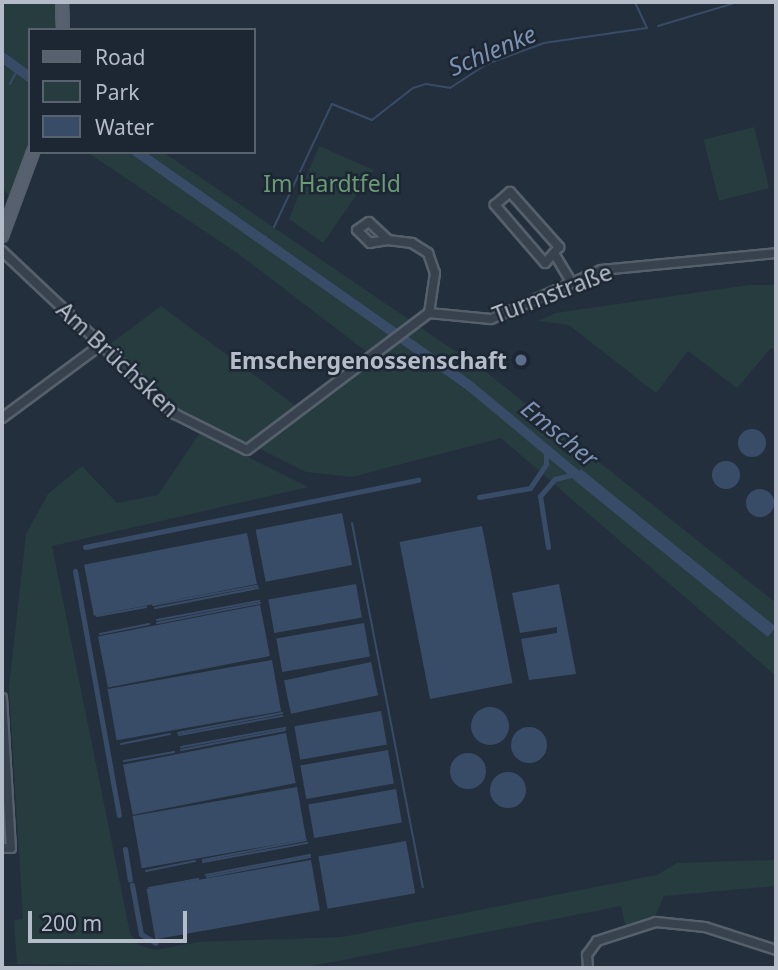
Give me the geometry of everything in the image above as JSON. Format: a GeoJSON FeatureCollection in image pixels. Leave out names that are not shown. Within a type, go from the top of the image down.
{"type":"FeatureCollection","features":[{"type":"Feature","properties":{"kind":"main road"},"geometry":{"type":"LineString","coordinates":[[62,2],[63,28]]}},
{"type":"Feature","properties":{"kind":"main road"},"geometry":{"type":"LineString","coordinates":[[2,236],[32,154]]}},
{"type":"Feature","properties":{"kind":"street"},"geometry":{"type":"LineString","coordinates":[[510,192],[559,247],[555,255],[545,263],[495,205],[510,192]]}},
{"type":"Feature","properties":{"kind":"street"},"geometry":{"type":"LineString","coordinates":[[388,240],[412,243],[431,258],[429,313]]}},
{"type":"Feature","properties":{"kind":"street","name":"Am Brüchsken"},"geometry":{"type":"LineString","coordinates":[[2,251],[175,414],[247,450],[384,343],[429,313]]}},
{"type":"Feature","properties":{"kind":"street","name":"Turmstraße"},"geometry":{"type":"LineString","coordinates":[[429,313],[499,317],[571,282],[617,267],[776,253]]}},
{"type":"Feature","properties":{"kind":"street"},"geometry":{"type":"LineString","coordinates":[[555,255],[571,282]]}},
{"type":"Feature","properties":{"kind":"street"},"geometry":{"type":"LineString","coordinates":[[2,418],[102,344]]}},
{"type":"Feature","properties":{"kind":"street"},"geometry":{"type":"LineString","coordinates":[[2,698],[5,792],[11,848],[2,848]]}},
{"type":"Feature","properties":{"kind":"street"},"geometry":{"type":"LineString","coordinates":[[588,968],[587,955],[597,941],[678,921],[753,940],[776,950]]}},
{"type":"Feature","properties":{"kind":"green space"},"geometry":{"type":"Polygon","coordinates":[[[2,2],[59,2],[60,28],[28,28],[28,153],[12,200],[2,187],[2,2]]]}},
{"type":"Feature","properties":{"kind":"green space"},"geometry":{"type":"Polygon","coordinates":[[[754,127],[769,188],[719,201],[704,140],[754,127]]]}},
{"type":"Feature","properties":{"kind":"green space","name":"Im Hardtfeld"},"geometry":{"type":"Polygon","coordinates":[[[319,146],[374,170],[323,243],[289,219],[319,146]]]}},
{"type":"Feature","properties":{"kind":"green space"},"geometry":{"type":"Polygon","coordinates":[[[90,154],[166,154],[486,372],[776,603],[776,676],[501,438],[352,477],[306,472],[258,448],[385,350],[378,344],[367,352],[240,255],[90,154]]]}},
{"type":"Feature","properties":{"kind":"green space"},"geometry":{"type":"Polygon","coordinates":[[[749,285],[776,285],[776,351],[771,348],[737,388],[688,351],[656,393],[569,325],[538,321],[556,313],[749,285]]]}},
{"type":"Feature","properties":{"kind":"green space"},"geometry":{"type":"Polygon","coordinates":[[[161,306],[295,407],[245,444],[177,409],[110,344],[161,306]]]}},
{"type":"Feature","properties":{"kind":"green space"},"geometry":{"type":"Polygon","coordinates":[[[200,433],[308,487],[52,546],[130,933],[138,945],[156,950],[198,942],[342,937],[657,875],[677,863],[776,860],[776,886],[664,896],[654,919],[626,929],[621,906],[301,968],[17,964],[14,920],[23,919],[9,687],[26,534],[48,494],[82,466],[117,503],[158,495],[200,433]]]}},
{"type":"Feature","properties":{"kind":"water"},"geometry":{"type":"Polygon","coordinates":[[[752,429],[762,433],[766,443],[762,453],[752,457],[742,453],[738,443],[742,433],[752,429]]]}},
{"type":"Feature","properties":{"kind":"water"},"geometry":{"type":"Polygon","coordinates":[[[726,461],[736,465],[740,475],[736,485],[726,489],[716,485],[712,475],[716,465],[726,461]]]}},
{"type":"Feature","properties":{"kind":"water"},"geometry":{"type":"Polygon","coordinates":[[[581,469],[776,627],[768,637],[573,479],[581,469]]]}},
{"type":"Feature","properties":{"kind":"water"},"geometry":{"type":"Polygon","coordinates":[[[760,489],[770,493],[774,503],[770,513],[760,517],[750,513],[746,503],[750,493],[760,489]]]}},
{"type":"Feature","properties":{"kind":"water"},"geometry":{"type":"Polygon","coordinates":[[[342,513],[352,565],[266,582],[256,530],[342,513]]]}},
{"type":"Feature","properties":{"kind":"water"},"geometry":{"type":"Polygon","coordinates":[[[482,526],[513,683],[430,699],[400,542],[482,526]]]}},
{"type":"Feature","properties":{"kind":"water"},"geometry":{"type":"Polygon","coordinates":[[[247,533],[257,584],[94,616],[84,565],[247,533]]]}},
{"type":"Feature","properties":{"kind":"water"},"geometry":{"type":"Polygon","coordinates":[[[356,584],[362,617],[274,633],[268,599],[356,584]]]}},
{"type":"Feature","properties":{"kind":"water"},"geometry":{"type":"Polygon","coordinates":[[[559,584],[576,674],[529,680],[521,639],[557,633],[557,627],[520,633],[512,593],[559,584]]]}},
{"type":"Feature","properties":{"kind":"water"},"geometry":{"type":"Polygon","coordinates":[[[260,605],[270,656],[108,688],[98,636],[260,605]]]}},
{"type":"Feature","properties":{"kind":"water"},"geometry":{"type":"Polygon","coordinates":[[[364,623],[370,656],[282,672],[276,638],[364,623]]]}},
{"type":"Feature","properties":{"kind":"water"},"geometry":{"type":"Polygon","coordinates":[[[272,660],[281,711],[117,740],[108,689],[272,660]]]}},
{"type":"Feature","properties":{"kind":"water"},"geometry":{"type":"Polygon","coordinates":[[[371,662],[378,695],[291,714],[284,681],[371,662]]]}},
{"type":"Feature","properties":{"kind":"water"},"geometry":{"type":"Polygon","coordinates":[[[490,707],[503,713],[509,726],[503,739],[490,745],[477,739],[471,726],[477,713],[490,707]]]}},
{"type":"Feature","properties":{"kind":"water"},"geometry":{"type":"Polygon","coordinates":[[[381,711],[387,744],[300,760],[294,726],[381,711]]]}},
{"type":"Feature","properties":{"kind":"water"},"geometry":{"type":"Polygon","coordinates":[[[529,727],[542,732],[547,745],[542,758],[529,763],[516,758],[511,745],[516,732],[529,727]]]}},
{"type":"Feature","properties":{"kind":"water"},"geometry":{"type":"Polygon","coordinates":[[[286,733],[296,783],[133,815],[123,765],[286,733]]]}},
{"type":"Feature","properties":{"kind":"water"},"geometry":{"type":"Polygon","coordinates":[[[388,750],[394,783],[306,799],[300,765],[388,750]]]}},
{"type":"Feature","properties":{"kind":"water"},"geometry":{"type":"Polygon","coordinates":[[[468,753],[481,758],[486,771],[481,784],[468,789],[455,784],[450,771],[455,758],[468,753]]]}},
{"type":"Feature","properties":{"kind":"water"},"geometry":{"type":"Polygon","coordinates":[[[508,772],[521,777],[526,790],[521,803],[508,808],[495,803],[490,790],[495,777],[508,772]]]}},
{"type":"Feature","properties":{"kind":"water"},"geometry":{"type":"Polygon","coordinates":[[[297,787],[306,839],[142,868],[133,816],[297,787]]]}},
{"type":"Feature","properties":{"kind":"water"},"geometry":{"type":"Polygon","coordinates":[[[396,789],[402,822],[314,838],[308,804],[396,789]]]}},
{"type":"Feature","properties":{"kind":"water"},"geometry":{"type":"Polygon","coordinates":[[[406,841],[415,893],[328,909],[318,856],[406,841]]]}},
{"type":"Feature","properties":{"kind":"water"},"geometry":{"type":"Polygon","coordinates":[[[311,860],[320,910],[155,939],[147,889],[311,860]]]}},
{"type":"Feature","properties":{"kind":"waterway","name":"Schlenke"},"geometry":{"type":"LineString","coordinates":[[274,227],[332,104],[372,120],[413,88],[426,84],[450,88],[487,64],[544,43],[647,28],[635,2]]}},
{"type":"Feature","properties":{"kind":"waterway","name":"Schlenke"},"geometry":{"type":"LineString","coordinates":[[658,26],[738,2]]}},
{"type":"Feature","properties":{"kind":"waterway","name":"Emscher"},"geometry":{"type":"LineString","coordinates":[[2,57],[28,76]]}},
{"type":"Feature","properties":{"kind":"waterway"},"geometry":{"type":"LineString","coordinates":[[10,84],[18,68]]}},
{"type":"Feature","properties":{"kind":"waterway","name":"Emscher"},"geometry":{"type":"LineString","coordinates":[[140,154],[471,387],[585,482]]}},
{"type":"Feature","properties":{"kind":"waterway","name":"Schlenke"},"geometry":{"type":"LineString","coordinates":[[263,240],[266,236]]}},
{"type":"Feature","properties":{"kind":"waterway"},"geometry":{"type":"LineString","coordinates":[[479,497],[530,488],[546,464],[546,451]]}},
{"type":"Feature","properties":{"kind":"waterway"},"geometry":{"type":"LineString","coordinates":[[548,547],[540,496],[555,479],[575,474]]}},
{"type":"Feature","properties":{"kind":"waterway"},"geometry":{"type":"LineString","coordinates":[[85,547],[418,480]]}},
{"type":"Feature","properties":{"kind":"waterway"},"geometry":{"type":"LineString","coordinates":[[352,523],[423,887]]}},
{"type":"Feature","properties":{"kind":"waterway"},"geometry":{"type":"LineString","coordinates":[[75,571],[119,815]]}},
{"type":"Feature","properties":{"kind":"waterway"},"geometry":{"type":"LineString","coordinates":[[153,605],[257,586]]}},
{"type":"Feature","properties":{"kind":"waterway"},"geometry":{"type":"LineString","coordinates":[[155,608],[258,588]]}},
{"type":"Feature","properties":{"kind":"waterway"},"geometry":{"type":"LineString","coordinates":[[157,620],[259,601]]}},
{"type":"Feature","properties":{"kind":"waterway"},"geometry":{"type":"LineString","coordinates":[[157,623],[260,603]]}},
{"type":"Feature","properties":{"kind":"waterway"},"geometry":{"type":"LineString","coordinates":[[97,616],[146,607]]}},
{"type":"Feature","properties":{"kind":"waterway"},"geometry":{"type":"LineString","coordinates":[[100,634],[149,624]]}},
{"type":"Feature","properties":{"kind":"waterway"},"geometry":{"type":"LineString","coordinates":[[178,733],[282,713]]}},
{"type":"Feature","properties":{"kind":"waterway"},"geometry":{"type":"LineString","coordinates":[[179,735],[282,716]]}},
{"type":"Feature","properties":{"kind":"waterway"},"geometry":{"type":"LineString","coordinates":[[181,747],[285,728]]}},
{"type":"Feature","properties":{"kind":"waterway"},"geometry":{"type":"LineString","coordinates":[[181,750],[285,730]]}},
{"type":"Feature","properties":{"kind":"waterway"},"geometry":{"type":"LineString","coordinates":[[121,744],[170,734]]}},
{"type":"Feature","properties":{"kind":"waterway"},"geometry":{"type":"LineString","coordinates":[[124,761],[174,752]]}},
{"type":"Feature","properties":{"kind":"waterway"},"geometry":{"type":"LineString","coordinates":[[203,860],[306,840]]}},
{"type":"Feature","properties":{"kind":"waterway"},"geometry":{"type":"LineString","coordinates":[[203,862],[307,843]]}},
{"type":"Feature","properties":{"kind":"waterway"},"geometry":{"type":"LineString","coordinates":[[125,849],[130,880]]}},
{"type":"Feature","properties":{"kind":"waterway"},"geometry":{"type":"LineString","coordinates":[[206,875],[310,855]]}},
{"type":"Feature","properties":{"kind":"waterway"},"geometry":{"type":"LineString","coordinates":[[207,877],[310,857]]}},
{"type":"Feature","properties":{"kind":"waterway"},"geometry":{"type":"LineString","coordinates":[[146,871],[195,861]]}},
{"type":"Feature","properties":{"kind":"waterway"},"geometry":{"type":"LineString","coordinates":[[149,888],[198,879]]}},
{"type":"Feature","properties":{"kind":"waterway"},"geometry":{"type":"LineString","coordinates":[[132,885],[141,934],[156,943]]}},
{"type":"Feature","properties":{"kind":"place","name":"Emschergenossenschaft"},"geometry":{"type":"Point","coordinates":[521,360]}}]}
